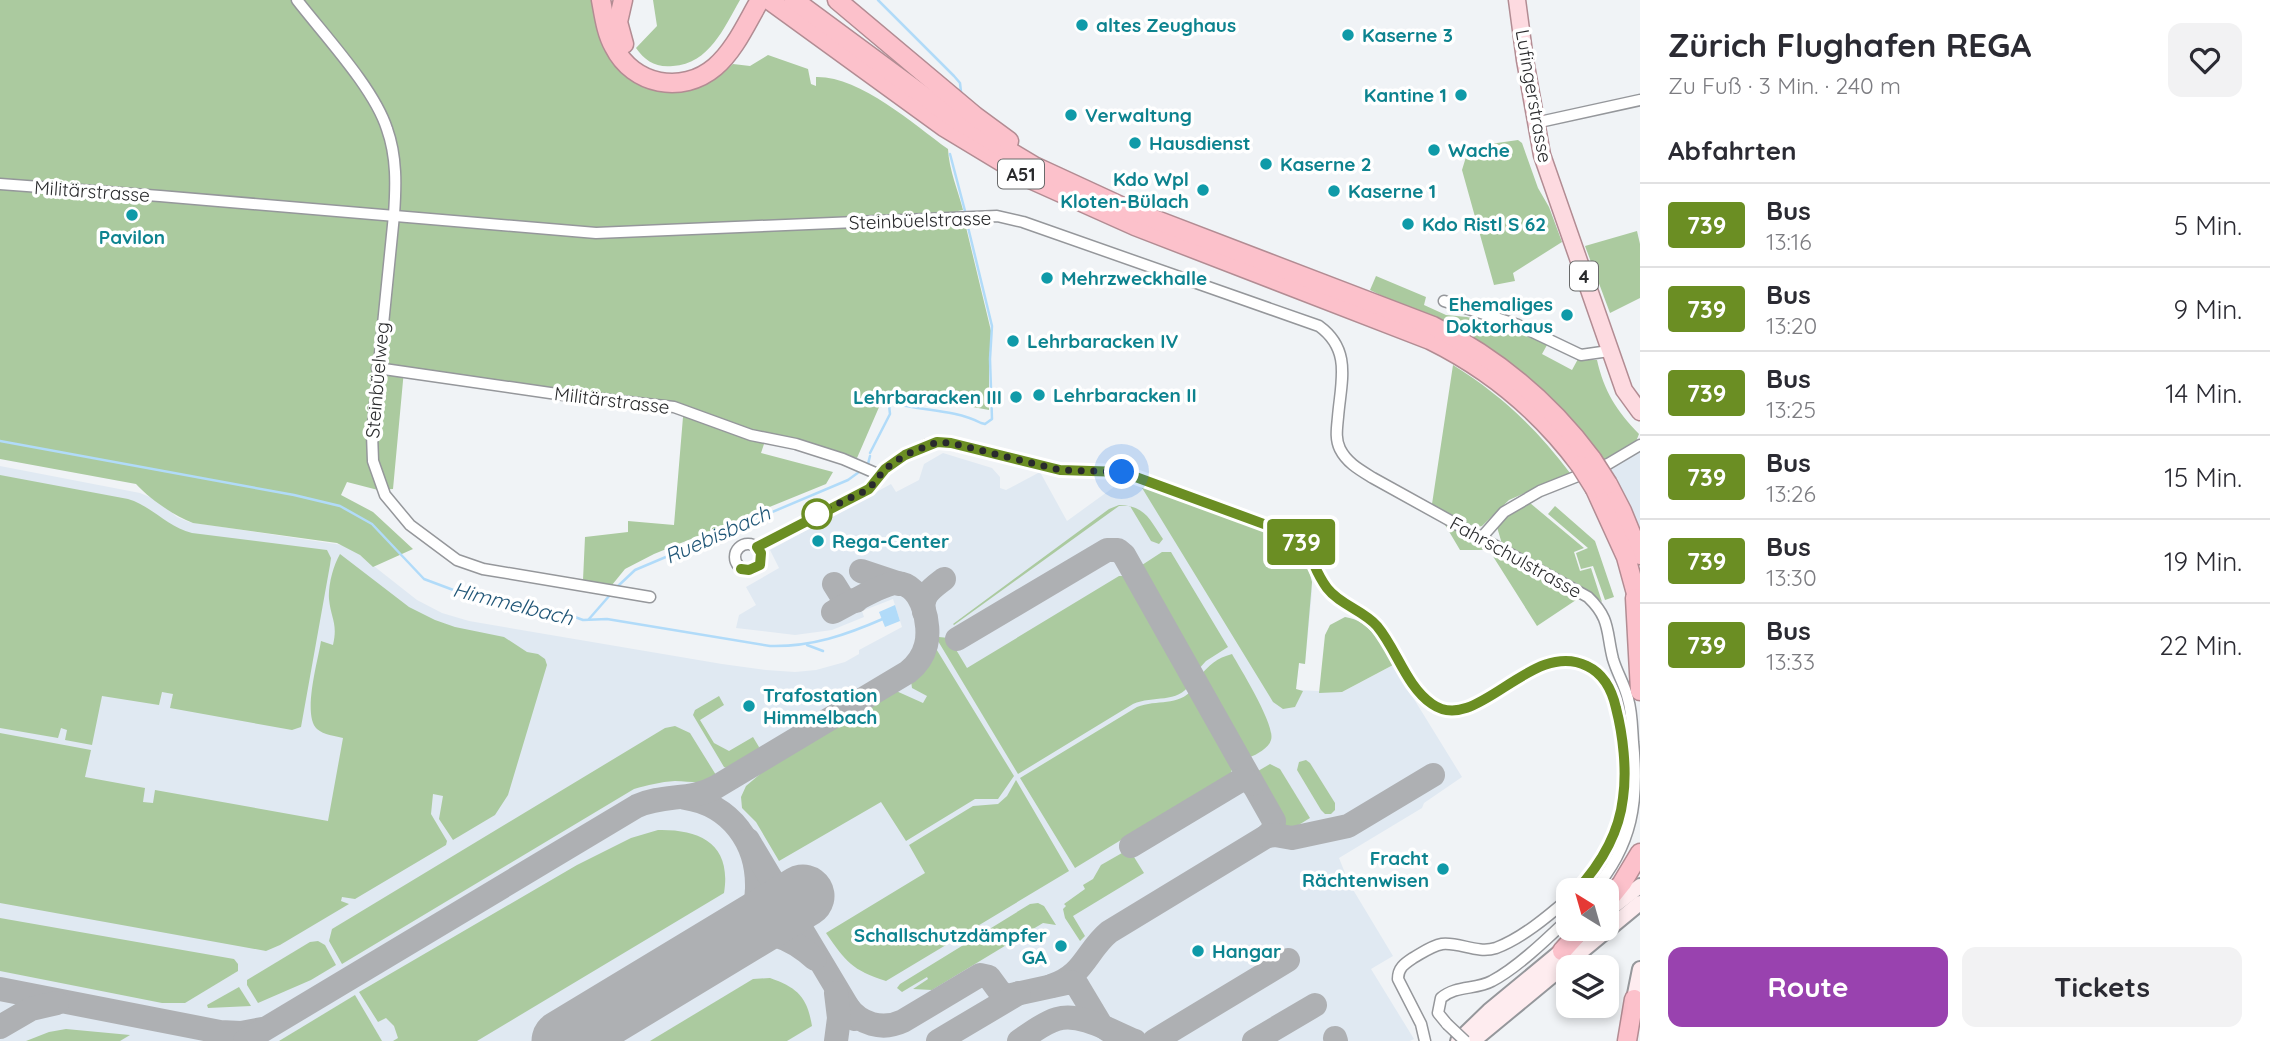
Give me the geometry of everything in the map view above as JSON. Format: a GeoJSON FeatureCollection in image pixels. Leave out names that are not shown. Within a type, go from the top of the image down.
{"type":"FeatureCollection","features":[{"type":"Feature","properties":{"kind":"highway"},"geometry":{"type":"LineString","coordinates":[[601,0],[610,38],[620,58],[648,80],[664,83],[695,79],[715,67],[727,54],[751,5]]}},
{"type":"Feature","properties":{"kind":"highway"},"geometry":{"type":"LineString","coordinates":[[623,0],[618,22],[627,49],[644,66],[670,74],[691,70],[710,57],[751,5]]}},
{"type":"Feature","properties":{"kind":"highway","name":"A51"},"geometry":{"type":"LineString","coordinates":[[769,0],[944,127],[1030,179],[1135,226],[1430,340],[1473,363],[1532,409],[1586,462]]}},
{"type":"Feature","properties":{"kind":"highway","name":"A51"},"geometry":{"type":"LineString","coordinates":[[794,0],[961,123],[1013,155],[1075,187],[1433,326],[1474,347],[1528,387],[1569,429],[1602,487]]}},
{"type":"Feature","properties":{"kind":"highway"},"geometry":{"type":"LineString","coordinates":[[837,0],[981,120],[1075,187]]}},
{"type":"Feature","properties":{"kind":"highway"},"geometry":{"type":"LineString","coordinates":[[1602,487],[1622,511],[1640,555]]}},
{"type":"Feature","properties":{"kind":"highway"},"geometry":{"type":"LineString","coordinates":[[1602,487],[1634,580],[1640,608]]}},
{"type":"Feature","properties":{"kind":"highway"},"geometry":{"type":"LineString","coordinates":[[1634,580],[1640,691]]}},
{"type":"Feature","properties":{"kind":"highway"},"geometry":{"type":"LineString","coordinates":[[1619,887],[1640,853]]}},
{"type":"Feature","properties":{"kind":"highway"},"geometry":{"type":"LineString","coordinates":[[1562,951],[1571,942]]}},
{"type":"Feature","properties":{"kind":"highway"},"geometry":{"type":"LineString","coordinates":[[1627,1041],[1634,999]]}},
{"type":"Feature","properties":{"kind":"main road","name":"Lufingerstrasse"},"geometry":{"type":"LineString","coordinates":[[1517,0],[1542,155],[1609,351],[1624,390],[1640,412]]}},
{"type":"Feature","properties":{"kind":"main road"},"geometry":{"type":"LineString","coordinates":[[1473,1041],[1635,905],[1640,886]]}},
{"type":"Feature","properties":{"kind":"main road"},"geometry":{"type":"LineString","coordinates":[[1458,1041],[1489,1011],[1562,951]]}},
{"type":"Feature","properties":{"kind":"main road"},"geometry":{"type":"LineString","coordinates":[[1634,999],[1640,969]]}},
{"type":"Feature","properties":{"kind":"street","name":"Steinbüelweg"},"geometry":{"type":"LineString","coordinates":[[297,0],[370,94],[380,112],[393,149],[396,184],[394,215],[372,435],[373,461],[385,495],[410,525],[448,554],[469,565],[650,597]]}},
{"type":"Feature","properties":{"kind":"street"},"geometry":{"type":"LineString","coordinates":[[1535,123],[1640,100]]}},
{"type":"Feature","properties":{"kind":"street","name":"Militärstrasse"},"geometry":{"type":"LineString","coordinates":[[0,184],[394,215]]}},
{"type":"Feature","properties":{"kind":"street","name":"Steinbüelstrasse"},"geometry":{"type":"LineString","coordinates":[[394,215],[596,233],[997,216],[1023,222],[1319,326],[1331,335],[1338,345],[1343,363],[1337,426]]}},
{"type":"Feature","properties":{"kind":"street"},"geometry":{"type":"LineString","coordinates":[[1444,301],[1518,325],[1581,355],[1609,351]]}},
{"type":"Feature","properties":{"kind":"street","name":"Militärstrasse"},"geometry":{"type":"LineString","coordinates":[[377,368],[564,395],[674,407],[751,435],[796,444],[843,459],[880,475]]}},
{"type":"Feature","properties":{"kind":"street","name":"Fahrschulstrasse"},"geometry":{"type":"LineString","coordinates":[[1337,426],[1337,442],[1356,467],[1588,597],[1604,615],[1609,626],[1613,656],[1629,702],[1636,790],[1632,816],[1623,844],[1615,863],[1603,878]]}},
{"type":"Feature","properties":{"kind":"street"},"geometry":{"type":"LineString","coordinates":[[757,547],[806,520],[853,499],[869,489],[885,469],[905,455],[926,445],[943,442],[1060,470],[1122,472],[1283,531],[1303,543],[1323,582],[1335,596],[1370,619],[1380,629],[1409,677],[1429,703],[1447,711],[1469,707],[1527,673],[1555,662],[1580,662],[1594,669],[1605,680],[1613,695],[1618,716],[1624,794],[1619,822],[1609,845],[1588,878]]}},
{"type":"Feature","properties":{"kind":"street"},"geometry":{"type":"LineString","coordinates":[[1482,538],[1504,512],[1541,491],[1608,464],[1640,445]]}},
{"type":"Feature","properties":{"kind":"street"},"geometry":{"type":"LineString","coordinates":[[1425,1041],[1421,1024],[1398,979],[1398,971],[1403,965],[1432,947],[1444,944],[1476,950],[1495,948],[1537,924],[1556,909]]}},
{"type":"Feature","properties":{"kind":"street"},"geometry":{"type":"LineString","coordinates":[[1465,1041],[1438,1013],[1441,998],[1451,991],[1495,979],[1556,930]]}},
{"type":"Feature","properties":{"kind":"shaded area"},"geometry":{"type":"Polygon","coordinates":[[[1640,445],[1640,527],[1608,464],[1640,445]]]}},
{"type":"Feature","properties":{"kind":"shaded area"},"geometry":{"type":"Polygon","coordinates":[[[943,453],[992,468],[1000,477],[1000,488],[1006,490],[1040,472],[1067,521],[1125,479],[1266,531],[1295,547],[1304,558],[1311,577],[1305,664],[1299,663],[1296,690],[1342,692],[1393,665],[1462,777],[1424,803],[1422,808],[1339,858],[1349,883],[1393,956],[1371,969],[1414,1039],[0,1041],[0,466],[140,493],[157,500],[177,517],[189,522],[342,545],[356,552],[417,600],[442,613],[469,621],[722,664],[795,672],[816,670],[845,662],[859,654],[859,650],[902,627],[893,599],[862,611],[864,617],[832,630],[795,635],[736,628],[739,615],[756,605],[746,587],[779,568],[770,550],[891,484],[896,492],[919,480],[924,464],[943,453]]]}},
{"type":"Feature","properties":{"kind":"green space"},"geometry":{"type":"Polygon","coordinates":[[[0,0],[596,0],[604,39],[611,57],[625,73],[654,88],[675,91],[693,88],[711,80],[733,64],[750,66],[768,55],[808,69],[811,84],[816,86],[816,77],[850,84],[885,103],[948,149],[963,210],[958,211],[965,223],[992,335],[989,410],[886,391],[857,458],[767,435],[761,453],[833,472],[826,484],[654,554],[625,569],[612,585],[583,580],[585,537],[628,532],[628,521],[674,525],[684,405],[404,370],[393,489],[378,490],[347,482],[341,495],[373,512],[413,549],[373,567],[360,555],[337,543],[193,523],[148,496],[136,484],[0,459],[0,0]]]}},
{"type":"Feature","properties":{"kind":"green space"},"geometry":{"type":"Polygon","coordinates":[[[653,0],[740,0],[721,33],[706,52],[686,64],[661,66],[643,57],[636,48],[657,26],[653,0]]]}},
{"type":"Feature","properties":{"kind":"green space"},"geometry":{"type":"Polygon","coordinates":[[[1518,140],[1522,143],[1562,242],[1513,273],[1515,281],[1494,285],[1462,170],[1469,147],[1518,140]]]}},
{"type":"Feature","properties":{"kind":"green space"},"geometry":{"type":"Polygon","coordinates":[[[1637,231],[1640,244],[1640,298],[1610,313],[1585,246],[1637,231]]]}},
{"type":"Feature","properties":{"kind":"green space"},"geometry":{"type":"Polygon","coordinates":[[[1376,276],[1426,297],[1424,305],[1446,315],[1509,327],[1547,345],[1542,354],[1572,370],[1578,359],[1597,360],[1612,400],[1639,434],[1635,444],[1603,460],[1550,399],[1514,366],[1463,334],[1370,290],[1376,276]]]}},
{"type":"Feature","properties":{"kind":"green space"},"geometry":{"type":"Polygon","coordinates":[[[1453,365],[1517,413],[1570,473],[1509,500],[1482,526],[1472,528],[1432,504],[1453,365]]]}},
{"type":"Feature","properties":{"kind":"green space"},"geometry":{"type":"Polygon","coordinates":[[[0,475],[128,499],[192,533],[327,550],[331,558],[330,565],[301,727],[292,730],[170,708],[173,694],[162,692],[159,705],[102,696],[92,745],[65,740],[67,730],[61,728],[58,738],[0,728],[0,475]]]}},
{"type":"Feature","properties":{"kind":"green space"},"geometry":{"type":"Polygon","coordinates":[[[1139,483],[1266,531],[1292,543],[1299,550],[1307,563],[1312,582],[1305,664],[1299,663],[1296,689],[1303,691],[1295,707],[1283,709],[1273,702],[1139,483]]]}},
{"type":"Feature","properties":{"kind":"green space"},"geometry":{"type":"Polygon","coordinates":[[[1530,503],[1584,548],[1574,552],[1580,571],[1591,568],[1602,602],[1585,589],[1502,544],[1497,527],[1506,516],[1530,503]]]}},
{"type":"Feature","properties":{"kind":"green space"},"geometry":{"type":"Polygon","coordinates":[[[1119,505],[1128,506],[1119,506],[953,624],[1109,509],[1119,505]]]}},
{"type":"Feature","properties":{"kind":"green space"},"geometry":{"type":"Polygon","coordinates":[[[1555,506],[1595,541],[1614,597],[1605,600],[1593,566],[1581,569],[1576,553],[1588,548],[1548,514],[1555,506]]]}},
{"type":"Feature","properties":{"kind":"green space"},"geometry":{"type":"Polygon","coordinates":[[[1130,507],[1141,511],[1150,520],[1163,539],[1159,544],[1151,541],[1130,507]]]}},
{"type":"Feature","properties":{"kind":"green space"},"geometry":{"type":"Polygon","coordinates":[[[1444,523],[1579,598],[1537,626],[1489,550],[1460,550],[1444,523]]]}},
{"type":"Feature","properties":{"kind":"green space"},"geometry":{"type":"Polygon","coordinates":[[[1162,552],[1171,552],[1228,647],[1206,661],[1196,672],[1142,574],[1142,565],[1162,552]]]}},
{"type":"Feature","properties":{"kind":"green space"},"geometry":{"type":"Polygon","coordinates":[[[340,554],[409,607],[455,627],[504,637],[527,652],[538,654],[545,659],[547,665],[508,795],[495,815],[453,840],[439,819],[443,796],[433,794],[431,814],[447,841],[446,845],[355,899],[342,897],[341,901],[349,904],[266,951],[0,903],[0,733],[91,750],[85,777],[145,788],[143,802],[153,803],[155,790],[328,821],[343,738],[317,729],[313,722],[311,700],[321,641],[333,645],[334,626],[329,588],[340,554]]]}},
{"type":"Feature","properties":{"kind":"green space"},"geometry":{"type":"Polygon","coordinates":[[[1119,576],[1132,580],[1190,684],[1172,697],[1133,704],[1018,774],[938,641],[939,637],[949,638],[967,668],[1119,576]]]}},
{"type":"Feature","properties":{"kind":"green space"},"geometry":{"type":"Polygon","coordinates":[[[1345,617],[1368,628],[1393,665],[1342,692],[1319,693],[1325,635],[1330,625],[1345,617]]]}},
{"type":"Feature","properties":{"kind":"green space"},"geometry":{"type":"Polygon","coordinates":[[[935,647],[1014,776],[998,799],[975,799],[906,841],[881,802],[779,861],[756,822],[742,808],[741,797],[746,786],[773,763],[894,690],[923,703],[927,696],[912,688],[911,681],[926,666],[935,647]]]}},
{"type":"Feature","properties":{"kind":"green space"},"geometry":{"type":"Polygon","coordinates":[[[1232,654],[1256,697],[1271,733],[1268,746],[1250,757],[1240,752],[1199,677],[1214,663],[1232,654]]]}},
{"type":"Feature","properties":{"kind":"green space"},"geometry":{"type":"Polygon","coordinates":[[[1193,689],[1234,761],[1231,773],[1075,868],[1020,778],[1137,707],[1181,698],[1193,689]]]}},
{"type":"Feature","properties":{"kind":"green space"},"geometry":{"type":"Polygon","coordinates":[[[719,696],[724,705],[700,720],[714,743],[729,751],[753,737],[759,747],[757,753],[729,769],[724,767],[693,715],[695,710],[719,696]]]}},
{"type":"Feature","properties":{"kind":"green space"},"geometry":{"type":"Polygon","coordinates":[[[675,726],[690,733],[716,775],[715,779],[700,782],[664,782],[634,789],[342,964],[329,941],[332,929],[665,728],[675,726]]]}},
{"type":"Feature","properties":{"kind":"green space"},"geometry":{"type":"Polygon","coordinates":[[[1306,760],[1335,803],[1335,810],[1331,814],[1325,814],[1321,810],[1297,770],[1299,762],[1306,760]]]}},
{"type":"Feature","properties":{"kind":"green space"},"geometry":{"type":"Polygon","coordinates":[[[1270,764],[1280,769],[1310,818],[1287,832],[1253,774],[1270,764]]]}},
{"type":"Feature","properties":{"kind":"green space"},"geometry":{"type":"Polygon","coordinates":[[[1016,780],[1069,871],[886,981],[851,964],[826,933],[925,873],[909,845],[973,806],[998,804],[1007,796],[1016,780]]]}},
{"type":"Feature","properties":{"kind":"green space"},"geometry":{"type":"Polygon","coordinates":[[[658,830],[687,833],[710,843],[723,862],[724,893],[477,1041],[393,1041],[398,1038],[394,1026],[386,1018],[378,1022],[359,992],[577,865],[631,838],[658,830]]]}},
{"type":"Feature","properties":{"kind":"green space"},"geometry":{"type":"Polygon","coordinates":[[[1129,849],[1144,873],[1073,916],[1085,936],[1080,941],[1065,918],[1064,904],[1085,889],[1083,885],[1093,879],[1101,865],[1129,849]]]}},
{"type":"Feature","properties":{"kind":"green space"},"geometry":{"type":"Polygon","coordinates":[[[1038,903],[1044,906],[1056,925],[1043,923],[932,990],[913,989],[928,979],[927,977],[902,992],[897,988],[1030,904],[1038,903]]]}},
{"type":"Feature","properties":{"kind":"green space"},"geometry":{"type":"Polygon","coordinates":[[[0,918],[234,959],[238,964],[238,971],[185,1003],[162,1003],[0,971],[0,918]]]}},
{"type":"Feature","properties":{"kind":"green space"},"geometry":{"type":"Polygon","coordinates":[[[318,941],[325,945],[336,965],[311,980],[258,1003],[247,985],[247,980],[310,942],[318,941]]]}},
{"type":"Feature","properties":{"kind":"green space"},"geometry":{"type":"Polygon","coordinates":[[[770,978],[800,995],[812,1026],[787,1041],[650,1041],[753,979],[770,978]]]}},
{"type":"Feature","properties":{"kind":"green space"},"geometry":{"type":"Polygon","coordinates":[[[239,987],[251,1006],[208,1008],[207,1005],[239,987]]]}},
{"type":"Feature","properties":{"kind":"green space"},"geometry":{"type":"Polygon","coordinates":[[[355,995],[382,1041],[279,1041],[355,995]]]}},
{"type":"Feature","properties":{"kind":"green space"},"geometry":{"type":"Polygon","coordinates":[[[66,1029],[130,1035],[120,1041],[26,1041],[66,1029]]]}},
{"type":"Feature","properties":{"kind":"water"},"geometry":{"type":"Polygon","coordinates":[[[895,605],[900,621],[885,627],[879,612],[895,605]]]}},
{"type":"Feature","properties":{"kind":"waterway","name":"Ruebisbach"},"geometry":{"type":"LineString","coordinates":[[878,0],[954,76],[960,83],[961,92]]}},
{"type":"Feature","properties":{"kind":"waterway","name":"Ruebisbach"},"geometry":{"type":"LineString","coordinates":[[950,154],[965,211]]}},
{"type":"Feature","properties":{"kind":"waterway","name":"Ruebisbach"},"geometry":{"type":"LineString","coordinates":[[870,453],[890,414],[889,405],[892,403],[959,415],[985,424],[992,419],[992,326],[967,223]]}},
{"type":"Feature","properties":{"kind":"waterway","name":"Himmelbach"},"geometry":{"type":"LineString","coordinates":[[0,441],[294,495],[340,506],[372,524],[424,579],[456,591],[556,610],[583,620],[607,619],[770,646],[785,646],[829,639],[885,618]]}},
{"type":"Feature","properties":{"kind":"waterway","name":"Ruebisbach"},"geometry":{"type":"LineString","coordinates":[[868,464],[870,456]]}},
{"type":"Feature","properties":{"kind":"waterway","name":"Ruebisbach"},"geometry":{"type":"LineString","coordinates":[[618,586],[635,570],[848,480],[859,472]]}},
{"type":"Feature","properties":{"kind":"waterway","name":"Ruebisbach"},"geometry":{"type":"LineString","coordinates":[[589,619],[610,595]]}},
{"type":"Feature","properties":{"kind":"waterway","name":"Himmelbach"},"geometry":{"type":"LineString","coordinates":[[807,645],[823,651]]}},
{"type":"Feature","properties":{"kind":"taxiway"},"geometry":{"type":"LineString","coordinates":[[957,639],[1107,550],[1118,550],[1124,555],[1274,821],[1273,830],[1267,836],[1109,932],[1078,970],[1062,982],[1051,986]]}},
{"type":"Feature","properties":{"kind":"taxiway"},"geometry":{"type":"LineString","coordinates":[[861,571],[900,584]]}},
{"type":"Feature","properties":{"kind":"taxiway"},"geometry":{"type":"LineString","coordinates":[[924,612],[926,597],[931,589],[944,579]]}},
{"type":"Feature","properties":{"kind":"taxiway"},"geometry":{"type":"LineString","coordinates":[[834,584],[844,600],[856,601]]}},
{"type":"Feature","properties":{"kind":"taxiway"},"geometry":{"type":"LineString","coordinates":[[245,1041],[637,806],[697,794],[716,787],[908,672],[917,664],[923,653],[927,637],[926,617],[919,598],[906,585],[891,584],[833,612]]}},
{"type":"Feature","properties":{"kind":"taxiway"},"geometry":{"type":"LineString","coordinates":[[1267,836],[1292,838],[1348,826],[1433,775]]}},
{"type":"Feature","properties":{"kind":"taxiway"},"geometry":{"type":"LineString","coordinates":[[1131,846],[1241,780],[1252,784]]}},
{"type":"Feature","properties":{"kind":"taxiway"},"geometry":{"type":"LineString","coordinates":[[685,798],[701,802],[728,818],[739,829],[753,856],[757,888],[754,910],[741,932],[721,946]]}},
{"type":"Feature","properties":{"kind":"taxiway"},"geometry":{"type":"LineString","coordinates":[[748,840],[855,1019]]}},
{"type":"Feature","properties":{"kind":"taxiway"},"geometry":{"type":"LineString","coordinates":[[731,940],[753,933],[775,935],[786,939],[815,959]]}},
{"type":"Feature","properties":{"kind":"taxiway"},"geometry":{"type":"LineString","coordinates":[[1154,1041],[1288,960]]}},
{"type":"Feature","properties":{"kind":"taxiway"},"geometry":{"type":"LineString","coordinates":[[847,1006],[865,1021],[887,1025],[903,1021],[980,975],[989,977],[1000,992],[1007,996],[1071,982],[1077,985],[1101,1025],[1108,1030]]}},
{"type":"Feature","properties":{"kind":"taxiway"},"geometry":{"type":"LineString","coordinates":[[0,989],[220,1032],[241,1033],[262,1029]]}},
{"type":"Feature","properties":{"kind":"taxiway"},"geometry":{"type":"LineString","coordinates":[[836,993],[839,1018],[836,1041]]}},
{"type":"Feature","properties":{"kind":"taxiway"},"geometry":{"type":"LineString","coordinates":[[938,1041],[1019,993]]}},
{"type":"Feature","properties":{"kind":"taxiway"},"geometry":{"type":"LineString","coordinates":[[0,1027],[31,1009],[57,1003]]}},
{"type":"Feature","properties":{"kind":"taxiway"},"geometry":{"type":"LineString","coordinates":[[1254,1041],[1315,1005]]}},
{"type":"Feature","properties":{"kind":"taxiway"},"geometry":{"type":"LineString","coordinates":[[1019,1041],[1047,1023],[1066,1018],[1086,1021],[1135,1041]]}},
{"type":"Feature","properties":{"kind":"runway"},"geometry":{"type":"LineString","coordinates":[[563,1041],[803,896]]}},
{"type":"Feature","properties":{"kind":"bus line","name":"739"},"geometry":{"type":"LineString","coordinates":[[741,569],[753,570],[760,565],[762,557],[757,547],[806,520],[853,499],[869,489],[885,469],[905,455],[937,442],[951,443],[1060,470],[1103,470],[1135,476],[1283,531],[1303,543],[1329,591],[1380,629],[1420,692],[1429,703],[1439,709],[1447,711],[1469,707],[1540,666],[1555,662],[1580,662],[1594,669],[1605,680],[1613,695],[1624,767],[1624,794],[1615,834],[1588,878]]}},
{"type":"Feature","properties":{"kind":"place","name":"altes Zeughaus"},"geometry":{"type":"Point","coordinates":[1082,25]}},
{"type":"Feature","properties":{"kind":"place","name":"Kaserne 3"},"geometry":{"type":"Point","coordinates":[1348,35]}},
{"type":"Feature","properties":{"kind":"place","name":"Kantine 1"},"geometry":{"type":"Point","coordinates":[1461,95]}},
{"type":"Feature","properties":{"kind":"place","name":"Verwaltung"},"geometry":{"type":"Point","coordinates":[1071,115]}},
{"type":"Feature","properties":{"kind":"place","name":"Hausdienst"},"geometry":{"type":"Point","coordinates":[1135,143]}},
{"type":"Feature","properties":{"kind":"place","name":"Wache"},"geometry":{"type":"Point","coordinates":[1434,150]}},
{"type":"Feature","properties":{"kind":"place","name":"Kaserne 2"},"geometry":{"type":"Point","coordinates":[1266,164]}},
{"type":"Feature","properties":{"kind":"place","name":"Kdo Wpl Kloten-Bülach"},"geometry":{"type":"Point","coordinates":[1203,190]}},
{"type":"Feature","properties":{"kind":"place","name":"Kaserne 1"},"geometry":{"type":"Point","coordinates":[1334,191]}},
{"type":"Feature","properties":{"kind":"place","name":"Pavilon"},"geometry":{"type":"Point","coordinates":[132,215]}},
{"type":"Feature","properties":{"kind":"place","name":"Kdo Ristl S 62"},"geometry":{"type":"Point","coordinates":[1408,224]}},
{"type":"Feature","properties":{"kind":"place","name":"Mehrzweckhalle"},"geometry":{"type":"Point","coordinates":[1047,278]}},
{"type":"Feature","properties":{"kind":"place","name":"Ehemaliges Doktorhaus"},"geometry":{"type":"Point","coordinates":[1567,315]}},
{"type":"Feature","properties":{"kind":"place","name":"Lehrbaracken IV"},"geometry":{"type":"Point","coordinates":[1013,341]}},
{"type":"Feature","properties":{"kind":"place","name":"Lehrbaracken II"},"geometry":{"type":"Point","coordinates":[1039,395]}},
{"type":"Feature","properties":{"kind":"place","name":"Lehrbaracken III"},"geometry":{"type":"Point","coordinates":[1016,397]}},
{"type":"Feature","properties":{"kind":"place","name":"Rega-Center"},"geometry":{"type":"Point","coordinates":[818,541]}},
{"type":"Feature","properties":{"kind":"place","name":"Trafostation Himmelbach"},"geometry":{"type":"Point","coordinates":[749,706]}},
{"type":"Feature","properties":{"kind":"place","name":"Fracht Rächtenwisen"},"geometry":{"type":"Point","coordinates":[1443,869]}},
{"type":"Feature","properties":{"kind":"place","name":"Schallschutzdämpfer GA"},"geometry":{"type":"Point","coordinates":[1061,946]}},
{"type":"Feature","properties":{"kind":"place","name":"Hangar"},"geometry":{"type":"Point","coordinates":[1198,951]}},
{"type":"Feature","properties":{"kind":"route"},"geometry":{"type":"LineString","coordinates":[[817,514],[853,499],[869,489],[885,469],[905,455],[937,442],[951,443],[1060,470],[1122,472]]}}]}
